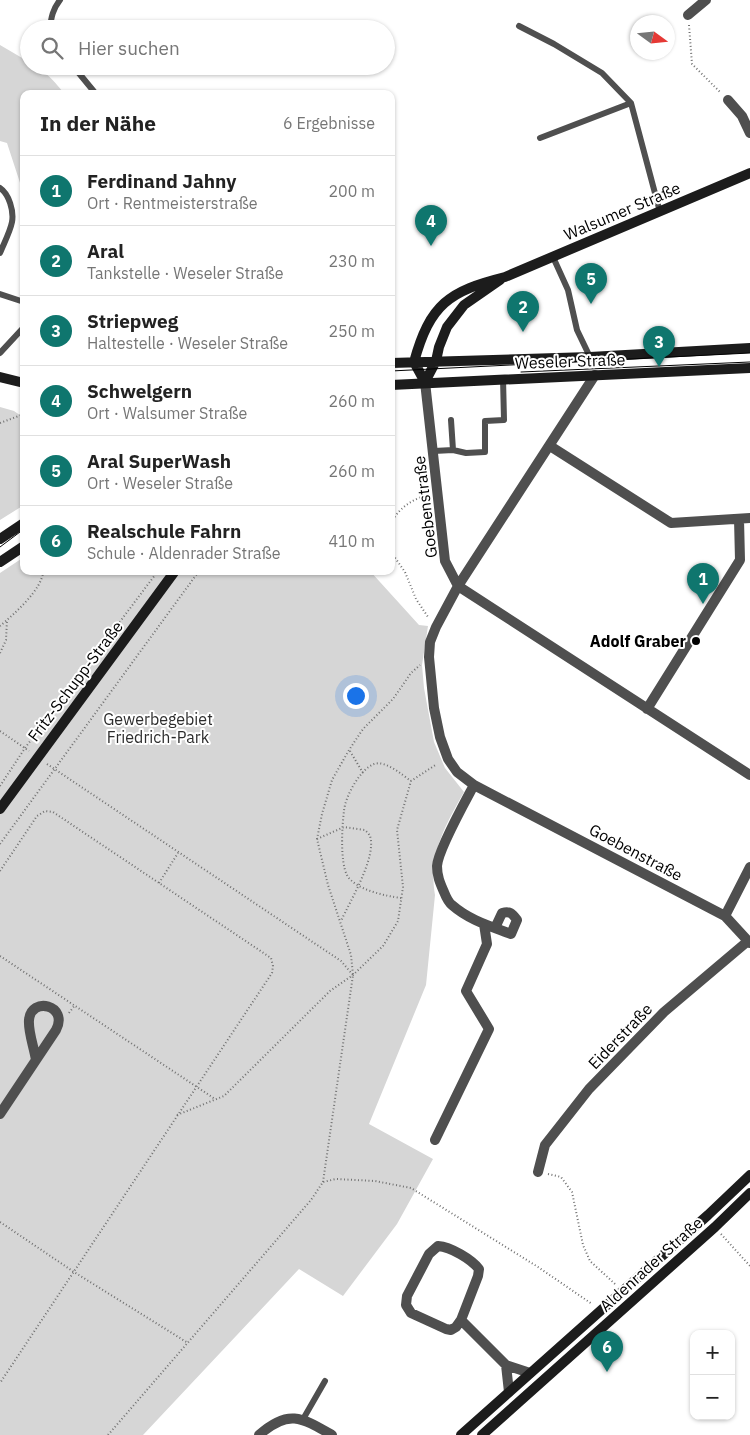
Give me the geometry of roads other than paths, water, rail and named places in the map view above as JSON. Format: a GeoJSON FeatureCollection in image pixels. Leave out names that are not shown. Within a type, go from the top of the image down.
{"type":"FeatureCollection","features":[{"type":"Feature","properties":{"kind":"street"},"geometry":{"type":"LineString","coordinates":[[688,15],[706,0]]}},
{"type":"Feature","properties":{"kind":"street"},"geometry":{"type":"LineString","coordinates":[[728,100],[742,116],[750,133]]}},
{"type":"Feature","properties":{"kind":"street","name":"Walsumer Straße"},"geometry":{"type":"LineString","coordinates":[[414,362],[420,340],[431,318],[442,303],[454,294],[478,284],[505,277],[750,173]]}},
{"type":"Feature","properties":{"kind":"street","name":"Walsumer Straße"},"geometry":{"type":"LineString","coordinates":[[425,382],[436,361],[439,346],[447,327],[464,305],[505,277]]}},
{"type":"Feature","properties":{"kind":"street","name":"Weseler Straße"},"geometry":{"type":"LineString","coordinates":[[395,363],[590,357],[750,348]]}},
{"type":"Feature","properties":{"kind":"street"},"geometry":{"type":"LineString","coordinates":[[414,362],[425,382]]}},
{"type":"Feature","properties":{"kind":"street","name":"Weseler Straße"},"geometry":{"type":"LineString","coordinates":[[395,385],[503,378],[750,368]]}},
{"type":"Feature","properties":{"kind":"street"},"geometry":{"type":"LineString","coordinates":[[595,375],[458,586],[750,775]]}},
{"type":"Feature","properties":{"kind":"street"},"geometry":{"type":"LineString","coordinates":[[0,377],[20,382]]}},
{"type":"Feature","properties":{"kind":"street","name":"Goebenstraße"},"geometry":{"type":"LineString","coordinates":[[425,382],[439,492],[445,561],[458,586],[436,627],[430,642],[429,657],[434,708],[440,737],[448,759],[457,772],[474,785],[725,916],[749,942]]}},
{"type":"Feature","properties":{"kind":"street"},"geometry":{"type":"LineString","coordinates":[[550,446],[671,523],[750,518]]}},
{"type":"Feature","properties":{"kind":"street"},"geometry":{"type":"LineString","coordinates":[[647,709],[740,560],[739,519]]}},
{"type":"Feature","properties":{"kind":"street"},"geometry":{"type":"LineString","coordinates":[[0,539],[20,526]]}},
{"type":"Feature","properties":{"kind":"street"},"geometry":{"type":"LineString","coordinates":[[0,562],[20,549]]}},
{"type":"Feature","properties":{"kind":"street","name":"Fritz-Schupp-Straße"},"geometry":{"type":"LineString","coordinates":[[0,809],[172,575]]}},
{"type":"Feature","properties":{"kind":"street"},"geometry":{"type":"LineString","coordinates":[[474,785],[437,864],[438,879],[450,904],[469,918],[495,928]]}},
{"type":"Feature","properties":{"kind":"street"},"geometry":{"type":"LineString","coordinates":[[725,916],[750,867]]}},
{"type":"Feature","properties":{"kind":"street"},"geometry":{"type":"LineString","coordinates":[[435,1140],[489,1030],[466,991],[487,944],[484,924]]}},
{"type":"Feature","properties":{"kind":"street","name":"Eiderstraße"},"geometry":{"type":"LineString","coordinates":[[538,1172],[545,1145],[589,1089],[664,1012],[749,942]]}},
{"type":"Feature","properties":{"kind":"street"},"geometry":{"type":"LineString","coordinates":[[0,1114],[36,1060],[58,1025],[58,1015],[47,1006],[34,1009],[29,1018],[36,1060]]}},
{"type":"Feature","properties":{"kind":"street","name":"Aldenrader Straße"},"geometry":{"type":"LineString","coordinates":[[461,1435],[750,1175]]}},
{"type":"Feature","properties":{"kind":"street","name":"Aldenrader Straße"},"geometry":{"type":"LineString","coordinates":[[482,1435],[715,1227],[750,1193]]}},
{"type":"Feature","properties":{"kind":"street"},"geometry":{"type":"LineString","coordinates":[[438,1246],[446,1246],[479,1269],[478,1276],[460,1320],[456,1327],[451,1330],[446,1329],[410,1313],[406,1306],[407,1296],[429,1254],[438,1246]]}},
{"type":"Feature","properties":{"kind":"street"},"geometry":{"type":"LineString","coordinates":[[460,1320],[506,1365],[530,1373]]}},
{"type":"Feature","properties":{"kind":"street"},"geometry":{"type":"LineString","coordinates":[[506,1365],[509,1392]]}},
{"type":"Feature","properties":{"kind":"street"},"geometry":{"type":"LineString","coordinates":[[259,1435],[271,1424],[293,1417],[332,1435]]}},
{"type":"Feature","properties":{"kind":"lane"},"geometry":{"type":"LineString","coordinates":[[51,20],[60,0]]}},
{"type":"Feature","properties":{"kind":"lane"},"geometry":{"type":"LineString","coordinates":[[519,26],[554,44],[602,73],[631,103],[660,212]]}},
{"type":"Feature","properties":{"kind":"lane"},"geometry":{"type":"LineString","coordinates":[[80,75],[93,90]]}},
{"type":"Feature","properties":{"kind":"lane"},"geometry":{"type":"LineString","coordinates":[[540,138],[631,103]]}},
{"type":"Feature","properties":{"kind":"lane"},"geometry":{"type":"LineString","coordinates":[[0,188],[3,189],[10,203],[12,221],[0,253]]}},
{"type":"Feature","properties":{"kind":"lane"},"geometry":{"type":"LineString","coordinates":[[552,257],[568,290],[577,330],[590,357]]}},
{"type":"Feature","properties":{"kind":"lane"},"geometry":{"type":"LineString","coordinates":[[0,294],[20,301]]}},
{"type":"Feature","properties":{"kind":"lane"},"geometry":{"type":"LineString","coordinates":[[0,353],[20,330]]}},
{"type":"Feature","properties":{"kind":"lane"},"geometry":{"type":"LineString","coordinates":[[434,452],[453,450],[466,453],[486,452],[485,421],[504,420],[503,378]]}},
{"type":"Feature","properties":{"kind":"lane"},"geometry":{"type":"LineString","coordinates":[[451,420],[453,450]]}},
{"type":"Feature","properties":{"kind":"lane"},"geometry":{"type":"LineString","coordinates":[[302,1421],[325,1381]]}},
{"type":"Feature","properties":{"kind":"tram line"},"geometry":{"type":"LineString","coordinates":[[395,371],[750,353]]}},
{"type":"Feature","properties":{"kind":"tram line"},"geometry":{"type":"LineString","coordinates":[[521,372],[750,362]]}},
{"type":"Feature","properties":{"kind":"tram line"},"geometry":{"type":"LineString","coordinates":[[0,547],[20,532]]}},
{"type":"Feature","properties":{"kind":"place","name":"Schwelgern"},"geometry":{"type":"Point","coordinates":[431,246]}},
{"type":"Feature","properties":{"kind":"place","name":"Aral SuperWash"},"geometry":{"type":"Point","coordinates":[591,304]}},
{"type":"Feature","properties":{"kind":"place","name":"Aral"},"geometry":{"type":"Point","coordinates":[523,332]}},
{"type":"Feature","properties":{"kind":"place","name":"Striepweg"},"geometry":{"type":"Point","coordinates":[659,367]}},
{"type":"Feature","properties":{"kind":"place","name":"Ferdinand Jahny"},"geometry":{"type":"Point","coordinates":[703,604]}},
{"type":"Feature","properties":{"kind":"place","name":"Adolf Graber"},"geometry":{"type":"Point","coordinates":[696,641]}},
{"type":"Feature","properties":{"kind":"place","name":"Realschule Fahrn"},"geometry":{"type":"Point","coordinates":[607,1372]}},
{"type":"Feature","properties":{"kind":"park label","name":"Gewerbegebiet Friedrich-Park"},"geometry":{"type":"Point","coordinates":[158,728]}}]}
